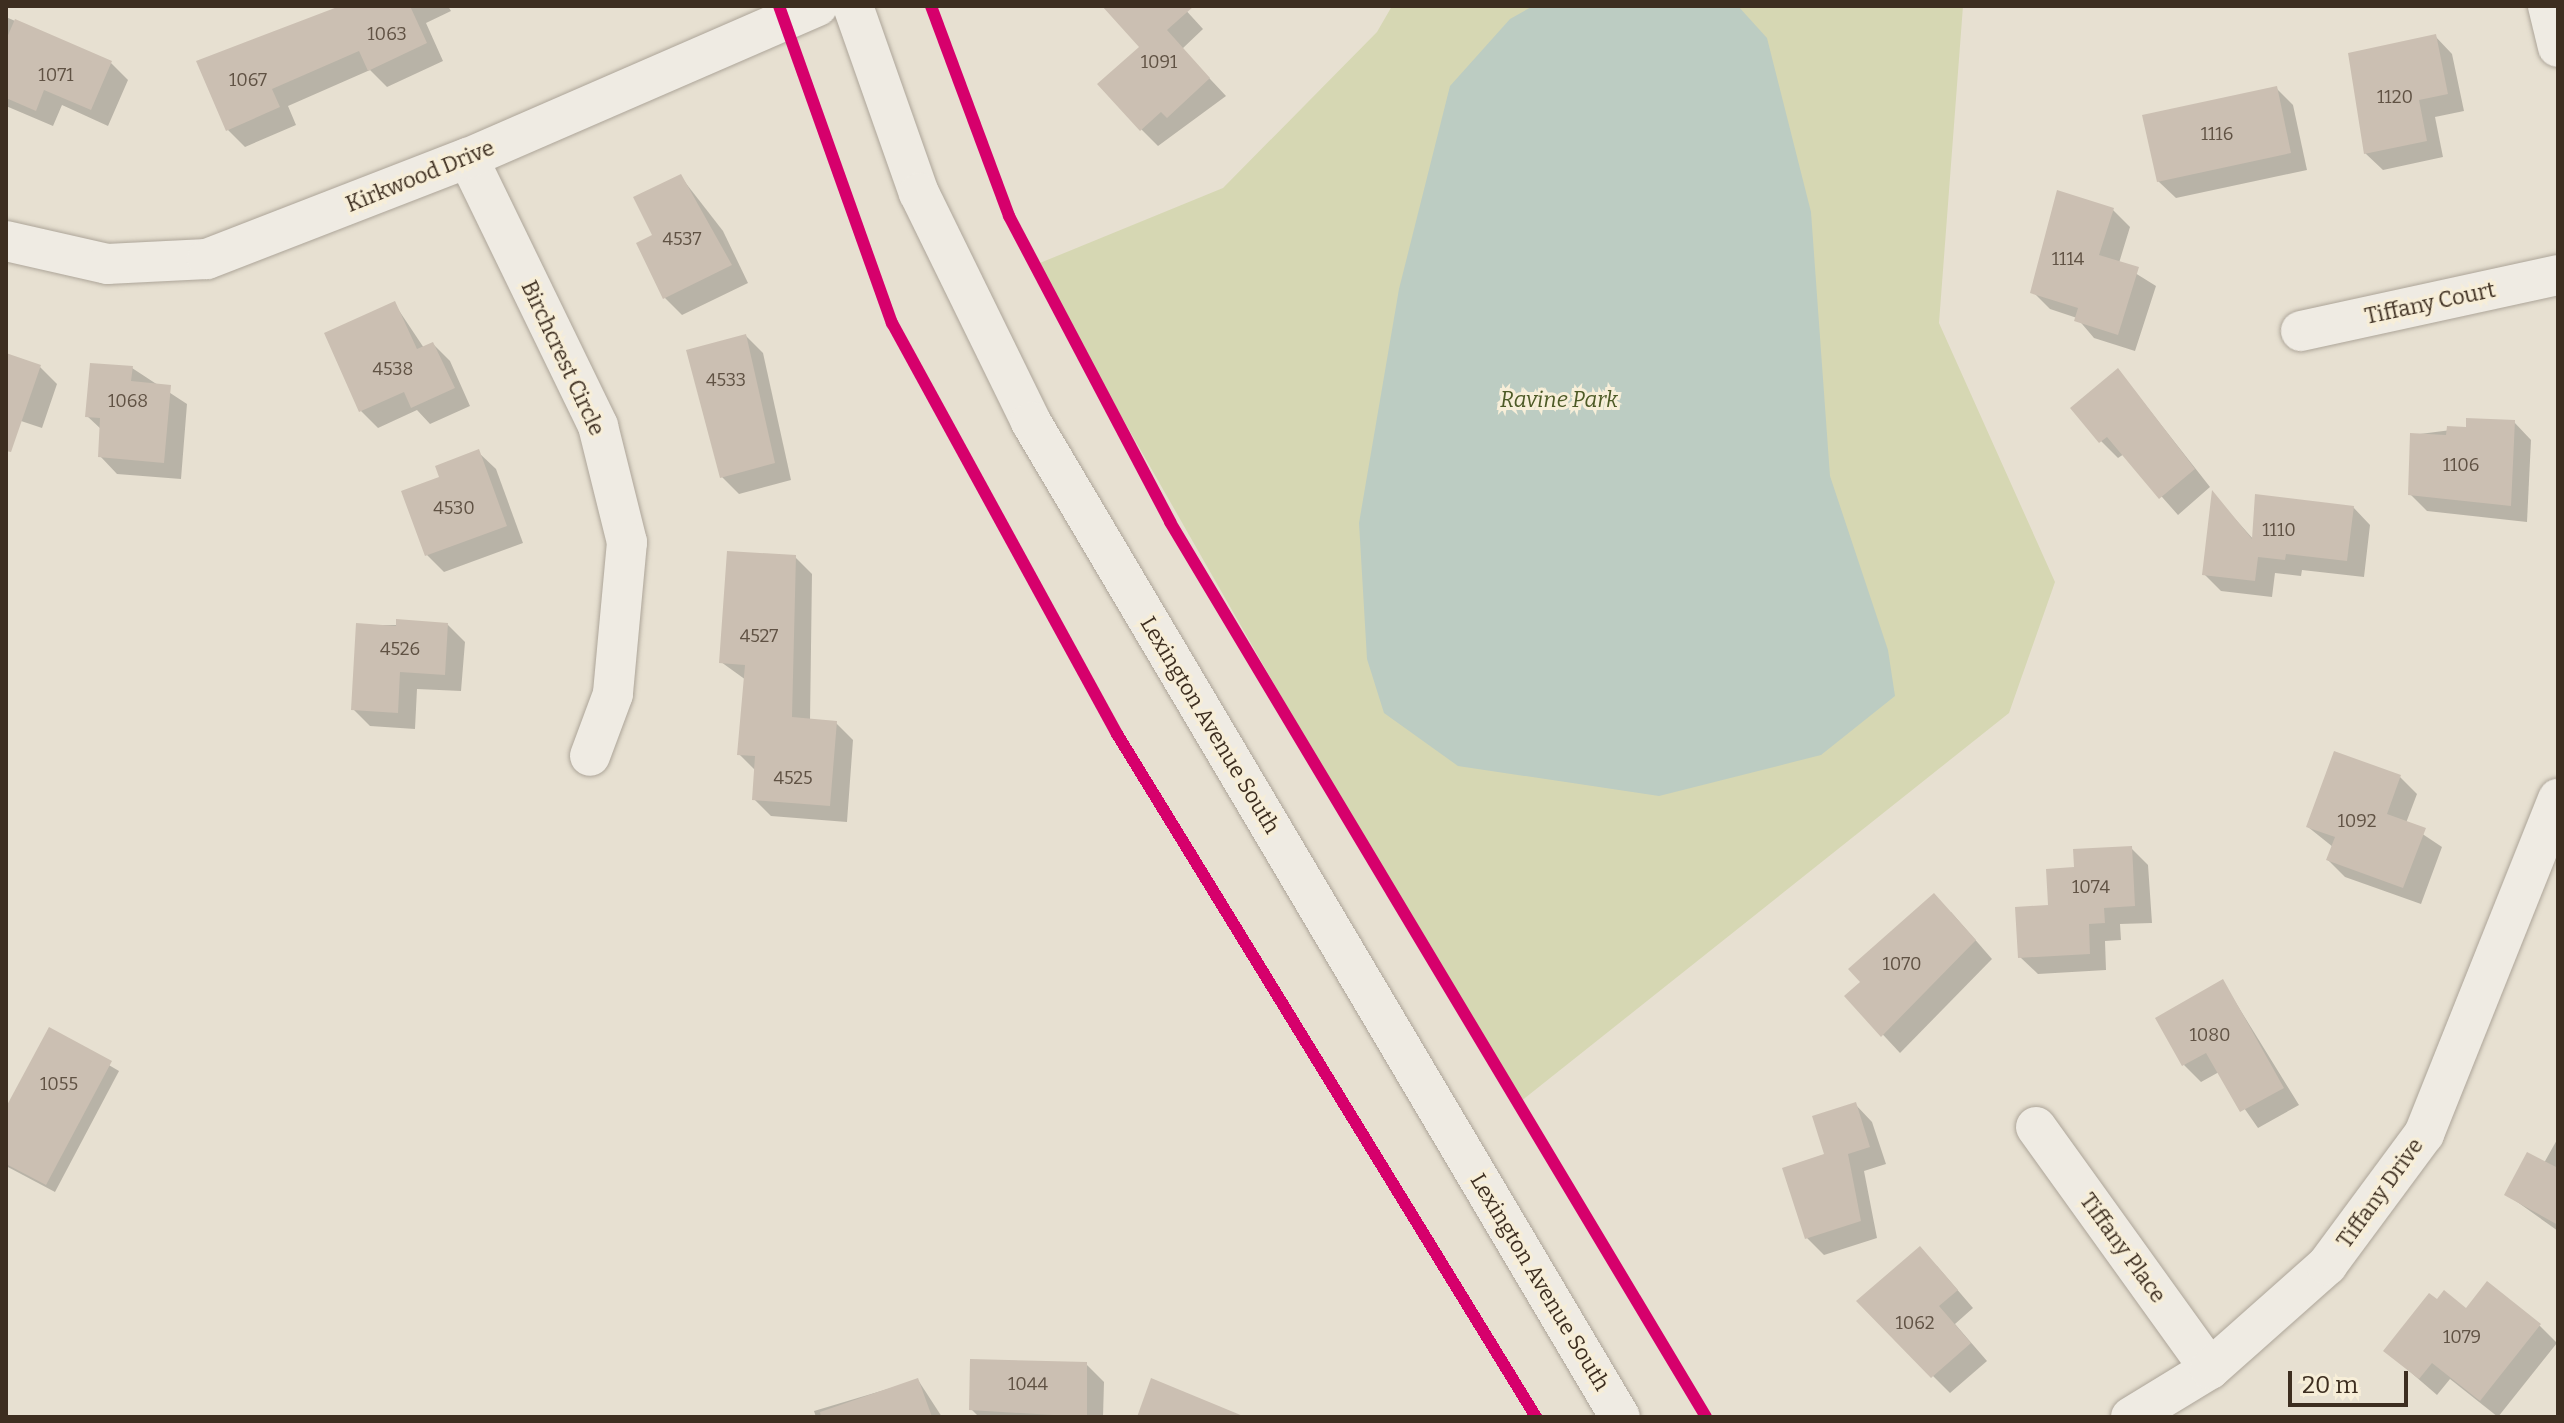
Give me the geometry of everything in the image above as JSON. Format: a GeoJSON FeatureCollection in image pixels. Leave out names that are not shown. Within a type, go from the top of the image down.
{"type":"FeatureCollection","features":[{"type":"Feature","properties":{"kind":"street","name":"Kirkwood Drive"},"geometry":{"type":"LineString","coordinates":[[6,241],[107,264],[207,259],[468,158],[817,6]]}},
{"type":"Feature","properties":{"kind":"street","name":"Lexington Avenue South"},"geometry":{"type":"LineString","coordinates":[[853,6],[919,193],[1031,422],[1620,1417]]}},
{"type":"Feature","properties":{"kind":"street"},"geometry":{"type":"LineString","coordinates":[[2548,6],[2558,47]]}},
{"type":"Feature","properties":{"kind":"street","name":"Birchcrest Circle"},"geometry":{"type":"LineString","coordinates":[[468,158],[598,426],[627,542],[613,694],[590,756]]}},
{"type":"Feature","properties":{"kind":"street","name":"Tiffany Court"},"geometry":{"type":"LineString","coordinates":[[2301,331],[2558,275]]}},
{"type":"Feature","properties":{"kind":"street","name":"Tiffany Drive"},"geometry":{"type":"LineString","coordinates":[[2131,1417],[2210,1369],[2327,1265],[2424,1134],[2558,799]]}},
{"type":"Feature","properties":{"kind":"street","name":"Tiffany Place"},"geometry":{"type":"LineString","coordinates":[[2036,1127],[2210,1369]]}},
{"type":"Feature","properties":{"kind":"green space","name":"Ravine Park"},"geometry":{"type":"Polygon","coordinates":[[[1392,6],[1963,6],[1939,323],[2055,582],[2009,713],[1515,1106],[1035,265],[1223,188],[1377,32],[1392,6]]]}},
{"type":"Feature","properties":{"kind":"shaded area"},"geometry":{"type":"Polygon","coordinates":[[[1533,6],[1738,6],[1767,38],[1811,212],[1830,476],[1888,650],[1895,696],[1821,755],[1659,796],[1458,766],[1384,713],[1367,659],[1359,523],[1399,289],[1450,86],[1510,19],[1533,6]]]}},
{"type":"Feature","properties":{"kind":"building"},"geometry":{"type":"Polygon","coordinates":[[[340,6],[410,6],[427,43],[368,71],[359,51],[272,89],[280,107],[226,131],[196,61],[340,6]]]}},
{"type":"Feature","properties":{"kind":"building"},"geometry":{"type":"Polygon","coordinates":[[[1102,6],[1194,6],[1167,30],[1210,78],[1167,118],[1161,112],[1140,131],[1097,84],[1139,47],[1102,6]]]}},
{"type":"Feature","properties":{"kind":"building"},"geometry":{"type":"Polygon","coordinates":[[[15,19],[112,61],[91,110],[44,90],[36,111],[6,98],[6,40],[15,19]]]}},
{"type":"Feature","properties":{"kind":"building"},"geometry":{"type":"Polygon","coordinates":[[[2436,34],[2448,94],[2419,100],[2427,141],[2364,154],[2348,53],[2436,34]]]}},
{"type":"Feature","properties":{"kind":"building"},"geometry":{"type":"Polygon","coordinates":[[[2277,86],[2291,153],[2157,182],[2142,115],[2277,86]]]}},
{"type":"Feature","properties":{"kind":"building"},"geometry":{"type":"Polygon","coordinates":[[[681,174],[732,265],[663,299],[636,243],[652,235],[633,197],[681,174]]]}},
{"type":"Feature","properties":{"kind":"building"},"geometry":{"type":"Polygon","coordinates":[[[2057,190],[2114,208],[2099,255],[2139,267],[2118,335],[2074,321],[2078,308],[2030,293],[2057,190]]]}},
{"type":"Feature","properties":{"kind":"building"},"geometry":{"type":"Polygon","coordinates":[[[395,301],[417,349],[433,342],[455,388],[411,408],[404,392],[359,412],[324,333],[395,301]]]}},
{"type":"Feature","properties":{"kind":"building"},"geometry":{"type":"Polygon","coordinates":[[[746,334],[775,463],[720,478],[686,350],[746,334]]]}},
{"type":"Feature","properties":{"kind":"building"},"geometry":{"type":"Polygon","coordinates":[[[6,353],[41,365],[11,452],[6,451],[6,353]]]}},
{"type":"Feature","properties":{"kind":"building"},"geometry":{"type":"Polygon","coordinates":[[[90,363],[133,366],[131,381],[171,385],[164,463],[98,457],[100,418],[85,417],[90,363]]]}},
{"type":"Feature","properties":{"kind":"building"},"geometry":{"type":"Polygon","coordinates":[[[2118,368],[2195,469],[2159,499],[2107,437],[2099,443],[2070,408],[2118,368]]]}},
{"type":"Feature","properties":{"kind":"building"},"geometry":{"type":"Polygon","coordinates":[[[2466,418],[2515,420],[2511,506],[2408,495],[2410,433],[2446,435],[2447,426],[2466,427],[2466,418]]]}},
{"type":"Feature","properties":{"kind":"building"},"geometry":{"type":"Polygon","coordinates":[[[479,449],[507,526],[425,556],[401,491],[439,477],[435,466],[479,449]]]}},
{"type":"Feature","properties":{"kind":"building"},"geometry":{"type":"Polygon","coordinates":[[[2212,490],[2252,539],[2255,494],[2354,506],[2347,561],[2286,554],[2285,560],[2258,557],[2255,581],[2202,575],[2212,490]]]}},
{"type":"Feature","properties":{"kind":"building"},"geometry":{"type":"Polygon","coordinates":[[[727,551],[796,555],[792,717],[837,721],[830,806],[752,800],[755,756],[737,755],[745,665],[719,663],[727,551]]]}},
{"type":"Feature","properties":{"kind":"building"},"geometry":{"type":"Polygon","coordinates":[[[396,619],[448,623],[445,675],[400,672],[398,713],[351,710],[356,623],[396,626],[396,619]]]}},
{"type":"Feature","properties":{"kind":"building"},"geometry":{"type":"Polygon","coordinates":[[[2334,751],[2401,775],[2387,814],[2426,828],[2403,888],[2326,860],[2335,837],[2306,827],[2334,751]]]}},
{"type":"Feature","properties":{"kind":"building"},"geometry":{"type":"Polygon","coordinates":[[[2132,846],[2135,906],[2104,908],[2105,923],[2089,924],[2090,954],[2018,958],[2015,907],[2048,905],[2046,869],[2074,867],[2073,849],[2132,846]]]}},
{"type":"Feature","properties":{"kind":"building"},"geometry":{"type":"Polygon","coordinates":[[[1934,893],[1976,940],[1881,1037],[1844,996],[1860,982],[1848,969],[1934,893]]]}},
{"type":"Feature","properties":{"kind":"building"},"geometry":{"type":"Polygon","coordinates":[[[2223,979],[2284,1088],[2240,1112],[2206,1053],[2182,1066],[2155,1018],[2223,979]]]}},
{"type":"Feature","properties":{"kind":"building"},"geometry":{"type":"Polygon","coordinates":[[[49,1027],[112,1061],[46,1185],[6,1164],[6,1107],[49,1027]]]}},
{"type":"Feature","properties":{"kind":"building"},"geometry":{"type":"Polygon","coordinates":[[[1856,1102],[1870,1147],[1848,1154],[1861,1221],[1805,1239],[1782,1168],[1824,1154],[1812,1116],[1856,1102]]]}},
{"type":"Feature","properties":{"kind":"building"},"geometry":{"type":"Polygon","coordinates":[[[2527,1152],[2558,1168],[2558,1225],[2504,1195],[2527,1152]]]}},
{"type":"Feature","properties":{"kind":"building"},"geometry":{"type":"Polygon","coordinates":[[[1920,1246],[1958,1290],[1939,1306],[1971,1343],[1931,1378],[1856,1301],[1920,1246]]]}},
{"type":"Feature","properties":{"kind":"building"},"geometry":{"type":"Polygon","coordinates":[[[2487,1281],[2541,1324],[2480,1401],[2432,1363],[2419,1379],[2383,1351],[2429,1293],[2437,1299],[2444,1290],[2466,1308],[2487,1281]]]}},
{"type":"Feature","properties":{"kind":"building"},"geometry":{"type":"Polygon","coordinates":[[[970,1359],[1087,1362],[1087,1417],[969,1410],[970,1359]]]}},
{"type":"Feature","properties":{"kind":"building"},"geometry":{"type":"Polygon","coordinates":[[[918,1378],[932,1417],[821,1417],[820,1412],[918,1378]]]}},
{"type":"Feature","properties":{"kind":"building"},"geometry":{"type":"Polygon","coordinates":[[[1151,1378],[1243,1416],[1243,1417],[1137,1417],[1151,1378]]]}},
{"type":"Feature","properties":{"kind":"cycle path"},"geometry":{"type":"LineString","coordinates":[[779,6],[892,323],[1117,734],[1536,1417]]}},
{"type":"Feature","properties":{"kind":"cycle path"},"geometry":{"type":"LineString","coordinates":[[931,6],[1009,216],[1170,522],[1706,1417]]}}]}
